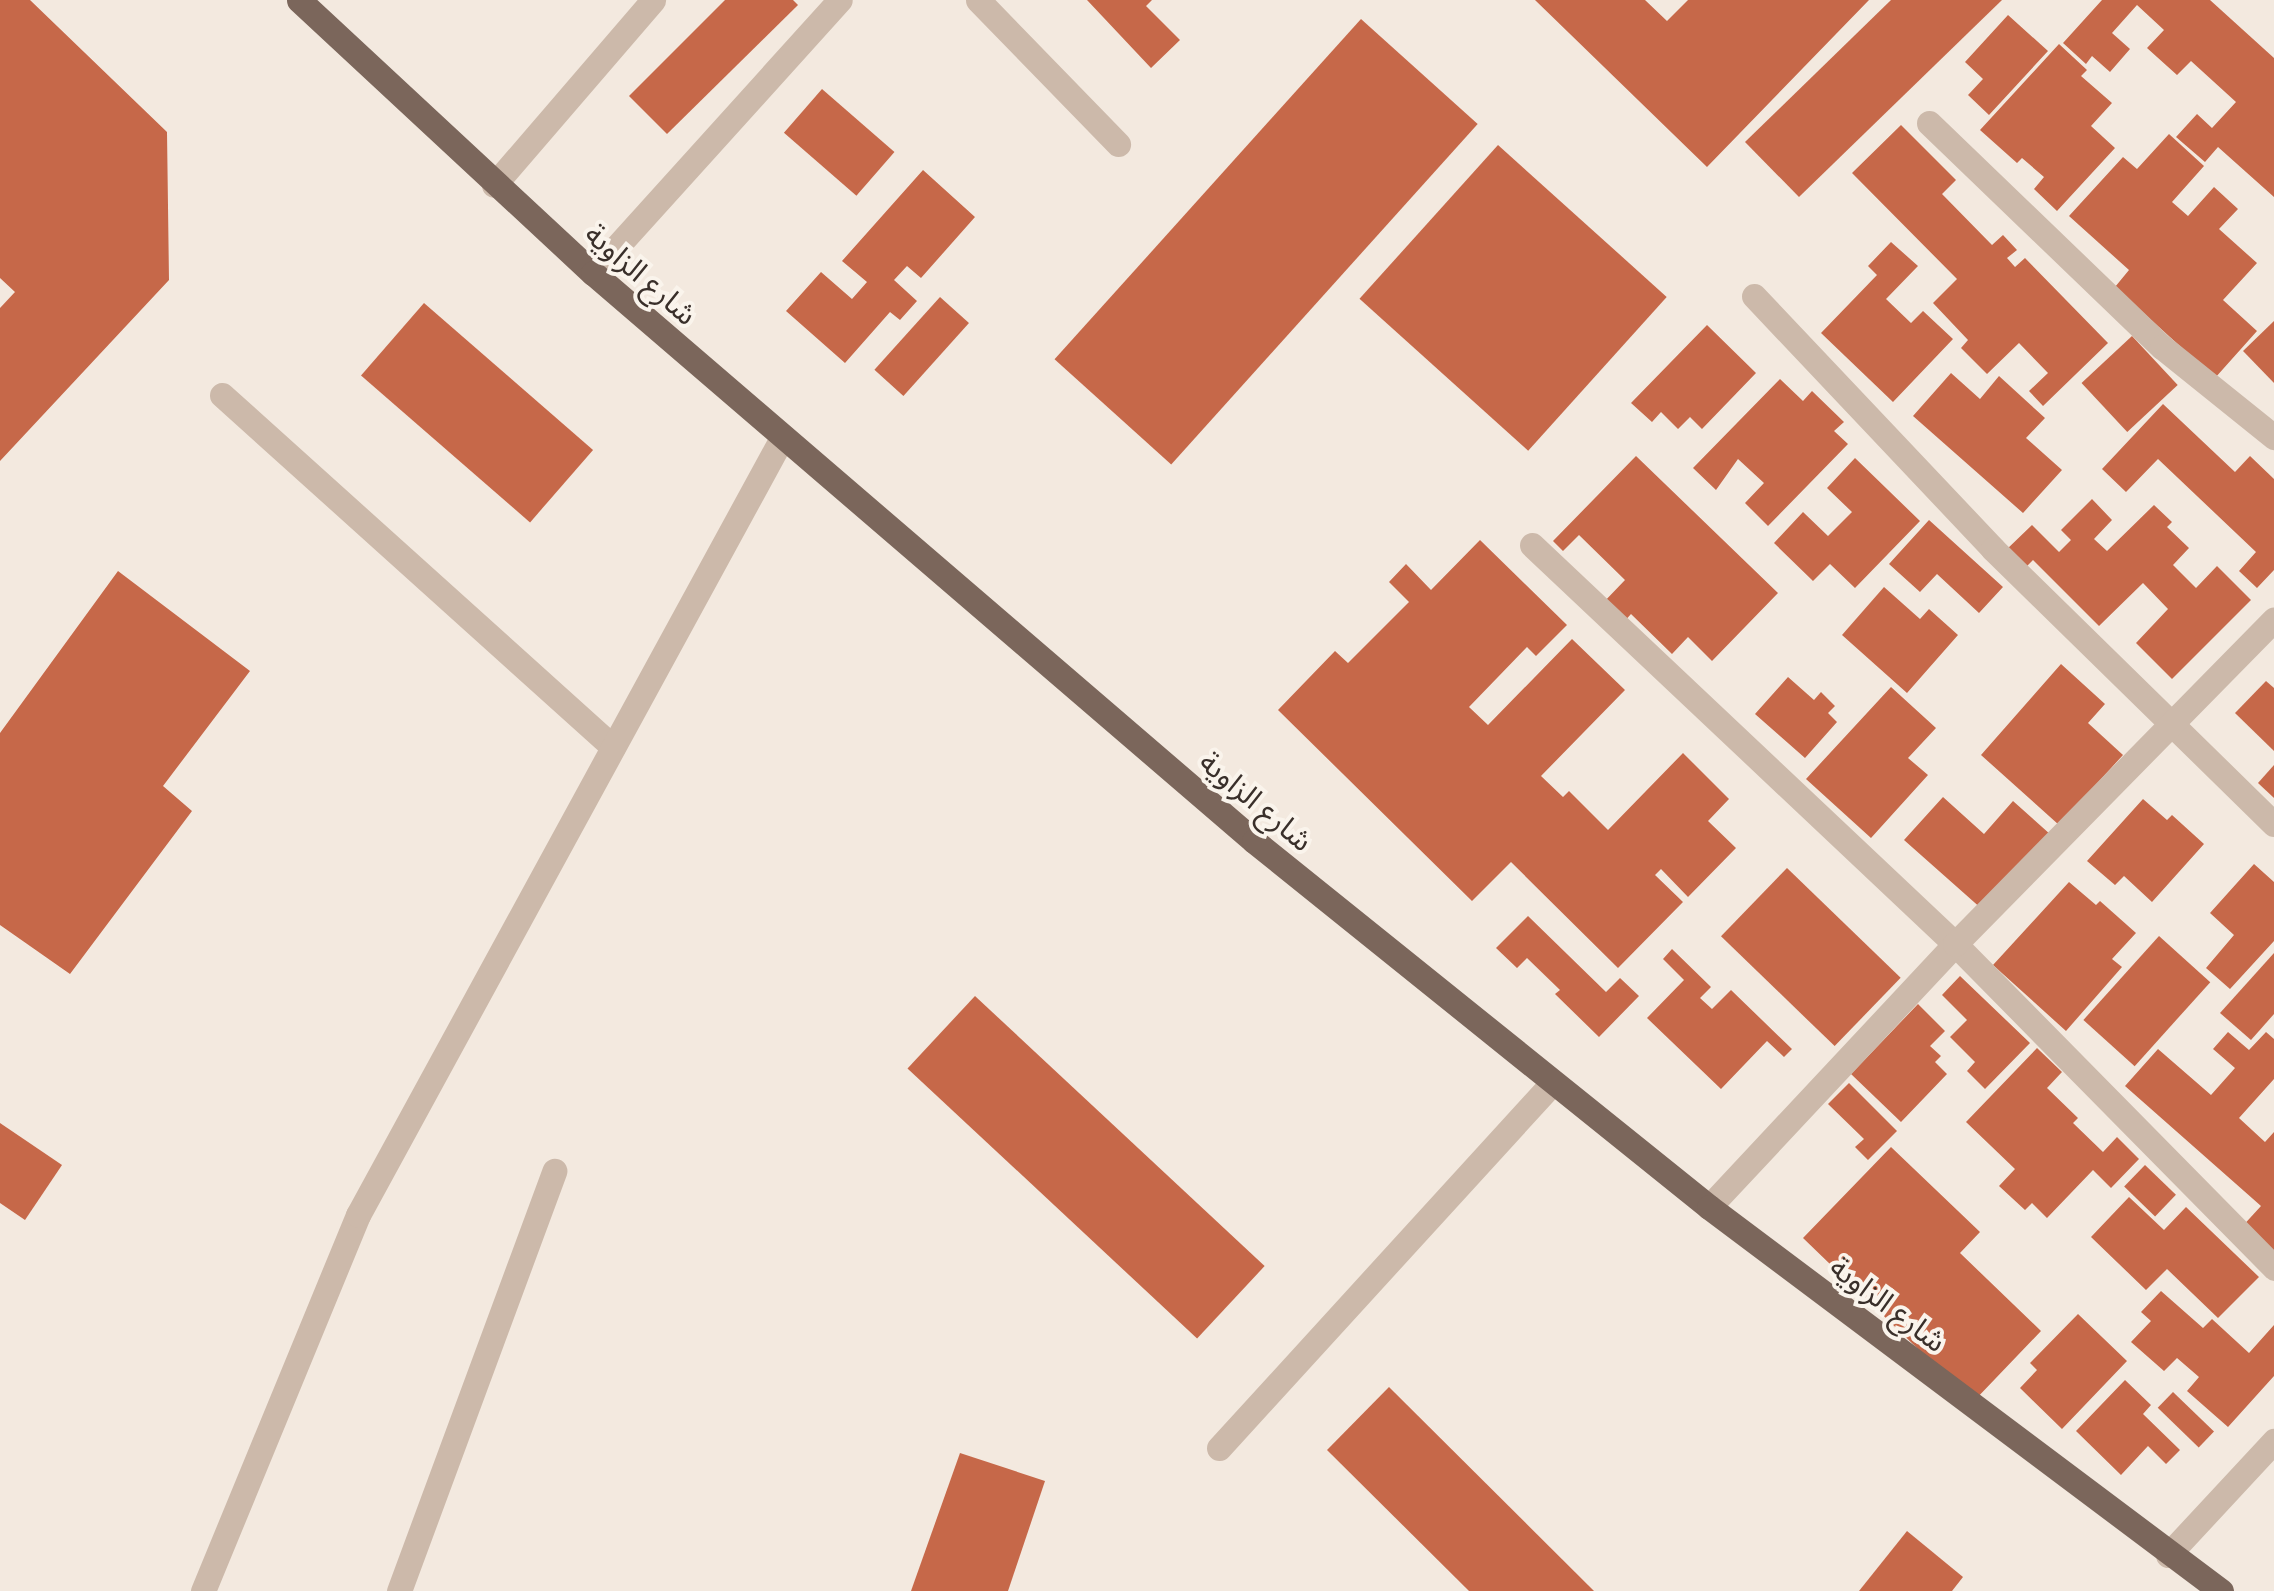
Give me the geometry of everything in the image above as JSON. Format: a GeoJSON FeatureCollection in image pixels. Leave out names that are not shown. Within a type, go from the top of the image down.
{"type":"FeatureCollection","features":[{"type":"Feature","properties":{"kind":"main road","name":"شارع الزاوية"},"geometry":{"type":"LineString","coordinates":[[299,0],[593,273],[1254,841],[1709,1207],[2221,1591]]}},
{"type":"Feature","properties":{"kind":"street"},"geometry":{"type":"LineString","coordinates":[[494,185],[652,0]]}},
{"type":"Feature","properties":{"kind":"street"},"geometry":{"type":"LineString","coordinates":[[593,273],[840,0]]}},
{"type":"Feature","properties":{"kind":"street"},"geometry":{"type":"LineString","coordinates":[[978,0],[1118,144]]}},
{"type":"Feature","properties":{"kind":"street"},"geometry":{"type":"LineString","coordinates":[[1928,123],[2162,347],[2274,438]]}},
{"type":"Feature","properties":{"kind":"street"},"geometry":{"type":"LineString","coordinates":[[1754,296],[1994,549],[2274,824]]}},
{"type":"Feature","properties":{"kind":"street"},"geometry":{"type":"LineString","coordinates":[[222,395],[613,746]]}},
{"type":"Feature","properties":{"kind":"street"},"geometry":{"type":"LineString","coordinates":[[203,1591],[358,1214],[782,436]]}},
{"type":"Feature","properties":{"kind":"street"},"geometry":{"type":"LineString","coordinates":[[1532,545],[1955,944],[2274,1268]]}},
{"type":"Feature","properties":{"kind":"street"},"geometry":{"type":"LineString","coordinates":[[1709,1207],[1955,944],[2274,619]]}},
{"type":"Feature","properties":{"kind":"street"},"geometry":{"type":"LineString","coordinates":[[1219,1448],[1553,1082]]}},
{"type":"Feature","properties":{"kind":"street"},"geometry":{"type":"LineString","coordinates":[[399,1591],[554,1171]]}},
{"type":"Feature","properties":{"kind":"street"},"geometry":{"type":"LineString","coordinates":[[2168,1555],[2274,1441]]}},
{"type":"Feature","properties":{"kind":"building"},"geometry":{"type":"Polygon","coordinates":[[[0,0],[30,0],[167,132],[169,280],[0,461],[0,308],[15,292],[0,278],[0,0]]]}},
{"type":"Feature","properties":{"kind":"building"},"geometry":{"type":"Polygon","coordinates":[[[725,0],[793,0],[798,5],[667,134],[629,96],[725,0]]]}},
{"type":"Feature","properties":{"kind":"building"},"geometry":{"type":"Polygon","coordinates":[[[1087,0],[1152,0],[1146,6],[1180,40],[1151,68],[1087,0]]]}},
{"type":"Feature","properties":{"kind":"building"},"geometry":{"type":"Polygon","coordinates":[[[1535,0],[1645,0],[1667,21],[1688,0],[1869,0],[1707,167],[1535,0]]]}},
{"type":"Feature","properties":{"kind":"building"},"geometry":{"type":"Polygon","coordinates":[[[1891,0],[2002,0],[1799,197],[1745,142],[1891,0]]]}},
{"type":"Feature","properties":{"kind":"building"},"geometry":{"type":"Polygon","coordinates":[[[2102,0],[2210,0],[2274,58],[2274,197],[2218,147],[2205,162],[2176,137],[2197,114],[2212,128],[2236,102],[2191,61],[2177,75],[2147,48],[2164,30],[2137,5],[2112,33],[2130,49],[2110,72],[2092,56],[2086,64],[2063,43],[2102,0]]]}},
{"type":"Feature","properties":{"kind":"building"},"geometry":{"type":"Polygon","coordinates":[[[2008,15],[2048,51],[1989,115],[1968,95],[1983,79],[1965,62],[2008,15]]]}},
{"type":"Feature","properties":{"kind":"building"},"geometry":{"type":"Polygon","coordinates":[[[1361,19],[1478,124],[1171,464],[1055,359],[1361,19]]]}},
{"type":"Feature","properties":{"kind":"building"},"geometry":{"type":"Polygon","coordinates":[[[2059,44],[2087,70],[2081,76],[2112,103],[2091,126],[2115,148],[2057,211],[2034,189],[2044,177],[2022,158],[2017,163],[1980,130],[2059,44]]]}},
{"type":"Feature","properties":{"kind":"building"},"geometry":{"type":"Polygon","coordinates":[[[822,89],[894,152],[856,196],[784,133],[822,89]]]}},
{"type":"Feature","properties":{"kind":"building"},"geometry":{"type":"Polygon","coordinates":[[[1901,125],[1956,180],[1942,194],[1992,245],[2003,235],[2017,250],[2007,258],[2015,267],[2025,258],[2108,343],[2043,406],[2029,391],[2048,373],[2019,343],[1987,374],[1961,348],[1968,340],[1933,303],[1957,279],[1852,173],[1901,125]]]}},
{"type":"Feature","properties":{"kind":"building"},"geometry":{"type":"Polygon","coordinates":[[[2169,134],[2204,166],[2172,202],[2188,216],[2214,187],[2238,209],[2219,229],[2257,263],[2223,300],[2257,331],[2215,378],[2115,287],[2129,270],[2069,216],[2123,157],[2137,169],[2169,134]]]}},
{"type":"Feature","properties":{"kind":"building"},"geometry":{"type":"Polygon","coordinates":[[[1498,145],[1667,297],[1528,451],[1359,299],[1498,145]]]}},
{"type":"Feature","properties":{"kind":"building"},"geometry":{"type":"Polygon","coordinates":[[[923,170],[975,217],[921,278],[907,266],[894,280],[917,301],[900,320],[890,312],[845,363],[786,311],[821,272],[852,299],[867,282],[842,261],[923,170]]]}},
{"type":"Feature","properties":{"kind":"building"},"geometry":{"type":"Polygon","coordinates":[[[1891,242],[1918,266],[1886,299],[1911,323],[1923,311],[1953,339],[1893,402],[1821,333],[1877,275],[1868,266],[1891,242]]]}},
{"type":"Feature","properties":{"kind":"building"},"geometry":{"type":"Polygon","coordinates":[[[940,297],[969,323],[903,396],[874,370],[940,297]]]}},
{"type":"Feature","properties":{"kind":"building"},"geometry":{"type":"Polygon","coordinates":[[[424,303],[593,450],[530,522],[361,375],[424,303]]]}},
{"type":"Feature","properties":{"kind":"building"},"geometry":{"type":"Polygon","coordinates":[[[2274,321],[2274,383],[2243,351],[2274,321]]]}},
{"type":"Feature","properties":{"kind":"building"},"geometry":{"type":"Polygon","coordinates":[[[1707,325],[1756,373],[1702,429],[1690,417],[1678,429],[1661,412],[1652,422],[1631,403],[1707,325]]]}},
{"type":"Feature","properties":{"kind":"building"},"geometry":{"type":"Polygon","coordinates":[[[2132,336],[2178,385],[2127,432],[2082,383],[2132,336]]]}},
{"type":"Feature","properties":{"kind":"building"},"geometry":{"type":"Polygon","coordinates":[[[1951,373],[1980,399],[1999,376],[2045,418],[2026,438],[2062,470],[2023,513],[1913,416],[1951,373]]]}},
{"type":"Feature","properties":{"kind":"building"},"geometry":{"type":"Polygon","coordinates":[[[1780,379],[1803,401],[1812,391],[1844,422],[1834,431],[1848,444],[1768,526],[1745,503],[1764,483],[1738,459],[1716,490],[1693,468],[1780,379]]]}},
{"type":"Feature","properties":{"kind":"building"},"geometry":{"type":"Polygon","coordinates":[[[2163,404],[2235,472],[2250,456],[2274,479],[2274,570],[2257,588],[2239,571],[2256,552],[2158,459],[2126,492],[2102,469],[2163,404]]]}},
{"type":"Feature","properties":{"kind":"building"},"geometry":{"type":"Polygon","coordinates":[[[1636,456],[1778,593],[1712,661],[1688,637],[1672,654],[1631,614],[1622,624],[1601,605],[1625,580],[1579,535],[1563,551],[1553,541],[1636,456]]]}},
{"type":"Feature","properties":{"kind":"building"},"geometry":{"type":"Polygon","coordinates":[[[1855,458],[1920,521],[1855,588],[1830,564],[1813,581],[1774,543],[1803,512],[1828,536],[1852,512],[1827,488],[1855,458]]]}},
{"type":"Feature","properties":{"kind":"building"},"geometry":{"type":"Polygon","coordinates":[[[2092,499],[2112,520],[2094,539],[2107,551],[2154,505],[2172,522],[2167,527],[2189,548],[2173,565],[2196,588],[2217,566],[2251,600],[2172,679],[2136,643],[2168,609],[2143,583],[2099,626],[2033,560],[2024,569],[2005,551],[2032,525],[2059,552],[2071,540],[2061,530],[2092,499]]]}},
{"type":"Feature","properties":{"kind":"building"},"geometry":{"type":"Polygon","coordinates":[[[1929,520],[2003,587],[1979,613],[1937,574],[1920,592],[1889,564],[1929,520]]]}},
{"type":"Feature","properties":{"kind":"building"},"geometry":{"type":"Polygon","coordinates":[[[1480,540],[1567,625],[1536,656],[1527,647],[1469,707],[1488,725],[1572,639],[1625,690],[1541,776],[1563,797],[1569,791],[1608,830],[1683,753],[1729,799],[1708,821],[1736,848],[1688,897],[1661,869],[1655,875],[1683,902],[1618,968],[1511,862],[1472,901],[1278,710],[1335,651],[1348,663],[1409,602],[1389,582],[1406,564],[1431,590],[1480,540]]]}},
{"type":"Feature","properties":{"kind":"building"},"geometry":{"type":"Polygon","coordinates":[[[118,571],[250,671],[163,786],[192,811],[70,974],[0,925],[0,733],[118,571]]]}},
{"type":"Feature","properties":{"kind":"building"},"geometry":{"type":"Polygon","coordinates":[[[1884,587],[1920,619],[1929,609],[1958,635],[1907,693],[1842,635],[1884,587]]]}},
{"type":"Feature","properties":{"kind":"building"},"geometry":{"type":"Polygon","coordinates":[[[2061,664],[2105,704],[2088,723],[2123,755],[2059,825],[1981,755],[2061,664]]]}},
{"type":"Feature","properties":{"kind":"building"},"geometry":{"type":"Polygon","coordinates":[[[1788,677],[1814,700],[1821,692],[1835,706],[1828,713],[1837,722],[1805,758],[1755,714],[1788,677]]]}},
{"type":"Feature","properties":{"kind":"building"},"geometry":{"type":"Polygon","coordinates":[[[2266,681],[2274,688],[2274,751],[2235,713],[2266,681]]]}},
{"type":"Feature","properties":{"kind":"building"},"geometry":{"type":"Polygon","coordinates":[[[1891,687],[1936,728],[1908,758],[1928,775],[1871,838],[1806,779],[1891,687]]]}},
{"type":"Feature","properties":{"kind":"building"},"geometry":{"type":"Polygon","coordinates":[[[2274,765],[2274,798],[2258,783],[2274,765]]]}},
{"type":"Feature","properties":{"kind":"building"},"geometry":{"type":"Polygon","coordinates":[[[1943,797],[1984,834],[2013,801],[2051,835],[1983,910],[1904,840],[1943,797]]]}},
{"type":"Feature","properties":{"kind":"building"},"geometry":{"type":"Polygon","coordinates":[[[2143,799],[2167,820],[2172,815],[2204,844],[2152,902],[2124,876],[2115,885],[2087,861],[2143,799]]]}},
{"type":"Feature","properties":{"kind":"building"},"geometry":{"type":"Polygon","coordinates":[[[2254,864],[2274,882],[2274,941],[2230,989],[2206,968],[2234,935],[2210,913],[2254,864]]]}},
{"type":"Feature","properties":{"kind":"building"},"geometry":{"type":"Polygon","coordinates":[[[1787,868],[1901,978],[1835,1046],[1721,936],[1787,868]]]}},
{"type":"Feature","properties":{"kind":"building"},"geometry":{"type":"Polygon","coordinates":[[[2069,882],[2096,905],[2100,901],[2136,933],[2112,959],[2122,967],[2066,1031],[1993,965],[2069,882]]]}},
{"type":"Feature","properties":{"kind":"building"},"geometry":{"type":"Polygon","coordinates":[[[1528,916],[1606,992],[1620,978],[1639,996],[1599,1037],[1555,994],[1560,990],[1527,958],[1517,968],[1496,948],[1528,916]]]}},
{"type":"Feature","properties":{"kind":"building"},"geometry":{"type":"Polygon","coordinates":[[[2159,936],[2210,982],[2135,1066],[2083,1020],[2159,936]]]}},
{"type":"Feature","properties":{"kind":"building"},"geometry":{"type":"Polygon","coordinates":[[[1672,949],[1711,987],[1700,998],[1712,1009],[1731,990],[1792,1049],[1784,1057],[1767,1041],[1721,1089],[1647,1018],[1684,980],[1663,959],[1672,949]]]}},
{"type":"Feature","properties":{"kind":"building"},"geometry":{"type":"Polygon","coordinates":[[[2274,953],[2274,1014],[2251,1040],[2220,1013],[2274,953]]]}},
{"type":"Feature","properties":{"kind":"building"},"geometry":{"type":"Polygon","coordinates":[[[1960,976],[2030,1043],[1985,1089],[1967,1071],[1975,1062],[1950,1037],[1967,1020],[1942,995],[1960,976]]]}},
{"type":"Feature","properties":{"kind":"building"},"geometry":{"type":"Polygon","coordinates":[[[975,996],[1265,1266],[1197,1338],[907,1068],[975,996]]]}},
{"type":"Feature","properties":{"kind":"building"},"geometry":{"type":"Polygon","coordinates":[[[1918,1004],[1945,1031],[1930,1046],[1941,1056],[1935,1062],[1947,1074],[1901,1122],[1851,1074],[1918,1004]]]}},
{"type":"Feature","properties":{"kind":"building"},"geometry":{"type":"Polygon","coordinates":[[[2228,1032],[2249,1050],[2266,1032],[2274,1039],[2274,1079],[2239,1118],[2265,1142],[2274,1132],[2274,1262],[2239,1230],[2261,1206],[2125,1086],[2158,1049],[2211,1095],[2235,1068],[2213,1049],[2228,1032]]]}},
{"type":"Feature","properties":{"kind":"building"},"geometry":{"type":"Polygon","coordinates":[[[2037,1048],[2062,1072],[2047,1088],[2078,1118],[2073,1123],[2103,1152],[2117,1137],[2139,1159],[2111,1188],[2093,1170],[2047,1218],[2032,1203],[2025,1210],[1999,1186],[2015,1169],[1966,1122],[2037,1048]]]}},
{"type":"Feature","properties":{"kind":"building"},"geometry":{"type":"Polygon","coordinates":[[[1849,1083],[1897,1131],[1868,1160],[1855,1147],[1864,1139],[1828,1104],[1849,1083]]]}},
{"type":"Feature","properties":{"kind":"building"},"geometry":{"type":"Polygon","coordinates":[[[0,1123],[62,1165],[25,1220],[0,1203],[0,1123]]]}},
{"type":"Feature","properties":{"kind":"building"},"geometry":{"type":"Polygon","coordinates":[[[1891,1147],[1980,1232],[1960,1253],[2041,1331],[1973,1402],[1803,1238],[1891,1147]]]}},
{"type":"Feature","properties":{"kind":"building"},"geometry":{"type":"Polygon","coordinates":[[[2145,1165],[2176,1195],[2155,1216],[2124,1187],[2145,1165]]]}},
{"type":"Feature","properties":{"kind":"building"},"geometry":{"type":"Polygon","coordinates":[[[2129,1197],[2164,1230],[2186,1207],[2259,1277],[2218,1318],[2167,1269],[2146,1290],[2091,1237],[2129,1197]]]}},
{"type":"Feature","properties":{"kind":"building"},"geometry":{"type":"Polygon","coordinates":[[[2161,1291],[2203,1328],[2212,1319],[2249,1353],[2274,1325],[2274,1376],[2228,1427],[2187,1391],[2199,1377],[2177,1358],[2164,1371],[2131,1342],[2151,1321],[2141,1312],[2161,1291]]]}},
{"type":"Feature","properties":{"kind":"building"},"geometry":{"type":"Polygon","coordinates":[[[2078,1314],[2127,1361],[2062,1429],[2020,1388],[2037,1370],[2030,1363],[2078,1314]]]}},
{"type":"Feature","properties":{"kind":"building"},"geometry":{"type":"Polygon","coordinates":[[[2125,1380],[2151,1405],[2143,1414],[2180,1450],[2166,1464],[2148,1446],[2121,1475],[2076,1431],[2125,1380]]]}},
{"type":"Feature","properties":{"kind":"building"},"geometry":{"type":"Polygon","coordinates":[[[1389,1387],[1594,1591],[1469,1591],[1327,1450],[1389,1387]]]}},
{"type":"Feature","properties":{"kind":"building"},"geometry":{"type":"Polygon","coordinates":[[[2173,1392],[2214,1432],[2199,1447],[2158,1408],[2173,1392]]]}},
{"type":"Feature","properties":{"kind":"building"},"geometry":{"type":"Polygon","coordinates":[[[960,1453],[1045,1481],[1008,1591],[911,1591],[960,1453]]]}},
{"type":"Feature","properties":{"kind":"building"},"geometry":{"type":"Polygon","coordinates":[[[1907,1531],[1963,1577],[1952,1591],[1859,1591],[1907,1531]]]}}]}
